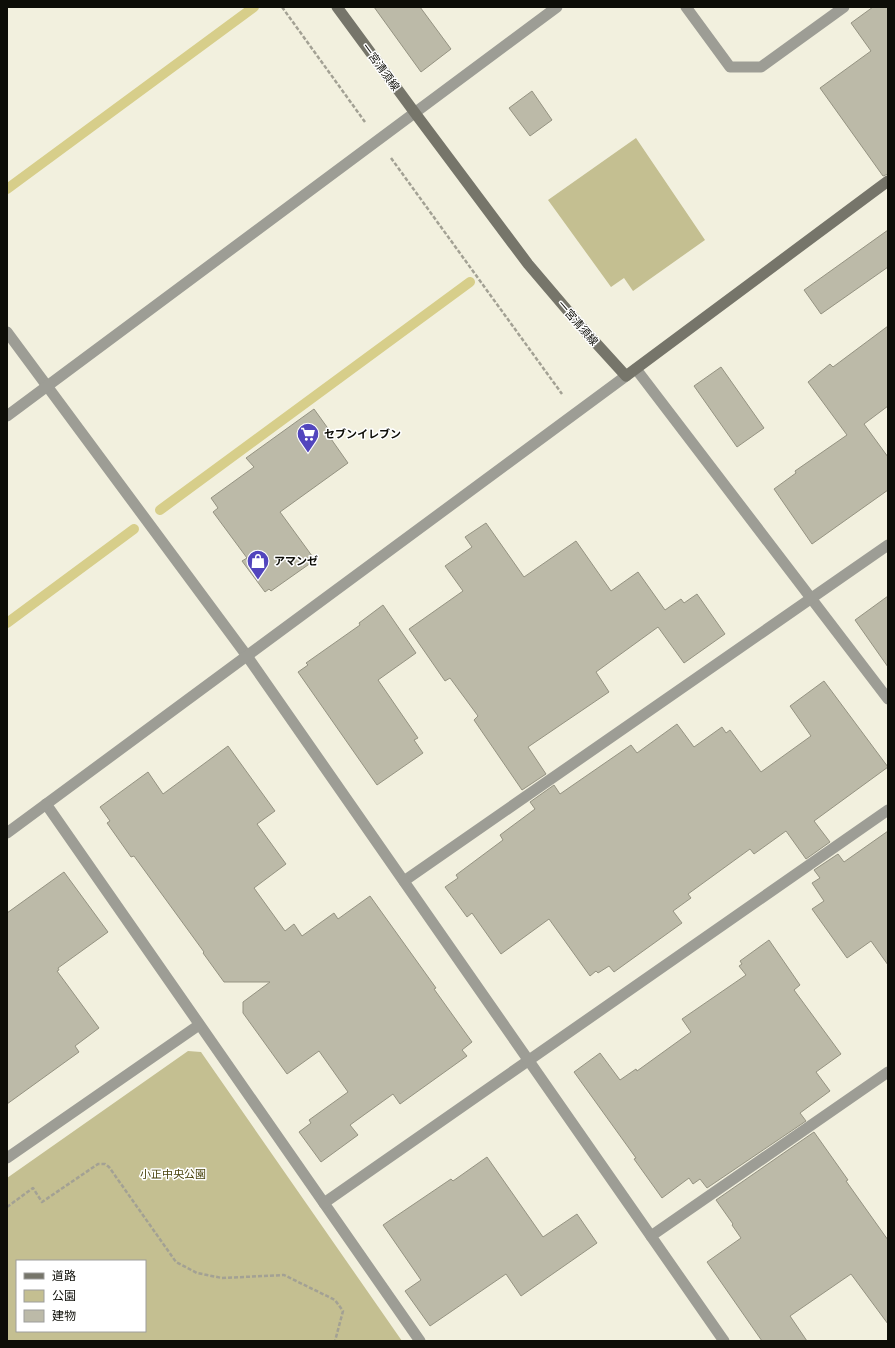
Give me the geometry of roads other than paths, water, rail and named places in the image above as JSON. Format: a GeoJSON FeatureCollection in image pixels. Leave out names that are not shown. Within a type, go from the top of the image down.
{"type":"FeatureCollection","features":[{"type":"Feature","properties":{"kind":"main road","name":"一宮清須線"},"geometry":{"type":"LineString","coordinates":[[337,7],[528,264],[585,331],[626,376]]}},
{"type":"Feature","properties":{"kind":"main road"},"geometry":{"type":"LineString","coordinates":[[626,376],[888,181]]}},
{"type":"Feature","properties":{"kind":"street"},"geometry":{"type":"LineString","coordinates":[[7,416],[557,7]]}},
{"type":"Feature","properties":{"kind":"street"},"geometry":{"type":"LineString","coordinates":[[686,7],[730,67],[761,67],[844,7]]}},
{"type":"Feature","properties":{"kind":"street"},"geometry":{"type":"LineString","coordinates":[[7,332],[247,656],[724,1341]]}},
{"type":"Feature","properties":{"kind":"street"},"geometry":{"type":"LineString","coordinates":[[636,369],[888,699]]}},
{"type":"Feature","properties":{"kind":"street"},"geometry":{"type":"LineString","coordinates":[[7,833],[626,376]]}},
{"type":"Feature","properties":{"kind":"street"},"geometry":{"type":"LineString","coordinates":[[404,881],[888,545]]}},
{"type":"Feature","properties":{"kind":"street"},"geometry":{"type":"LineString","coordinates":[[46,804],[420,1341]]}},
{"type":"Feature","properties":{"kind":"street"},"geometry":{"type":"LineString","coordinates":[[324,1203],[888,810]]}},
{"type":"Feature","properties":{"kind":"street"},"geometry":{"type":"LineString","coordinates":[[7,1158],[200,1025]]}},
{"type":"Feature","properties":{"kind":"street"},"geometry":{"type":"LineString","coordinates":[[651,1236],[888,1072]]}},
{"type":"Feature","properties":{"kind":"waterway"},"geometry":{"type":"LineString","coordinates":[[7,189],[254,7]]}},
{"type":"Feature","properties":{"kind":"waterway"},"geometry":{"type":"LineString","coordinates":[[160,510],[470,282]]}},
{"type":"Feature","properties":{"kind":"waterway"},"geometry":{"type":"LineString","coordinates":[[7,623],[134,529]]}},
{"type":"Feature","properties":{"kind":"place","name":"セブンイレブン"},"geometry":{"type":"Point","coordinates":[308,454]}},
{"type":"Feature","properties":{"kind":"place","name":"アマンゼ"},"geometry":{"type":"Point","coordinates":[258,580]}},
{"type":"Feature","properties":{"kind":"park label","name":"小正中央公園"},"geometry":{"type":"Point","coordinates":[173,1174]}}]}
